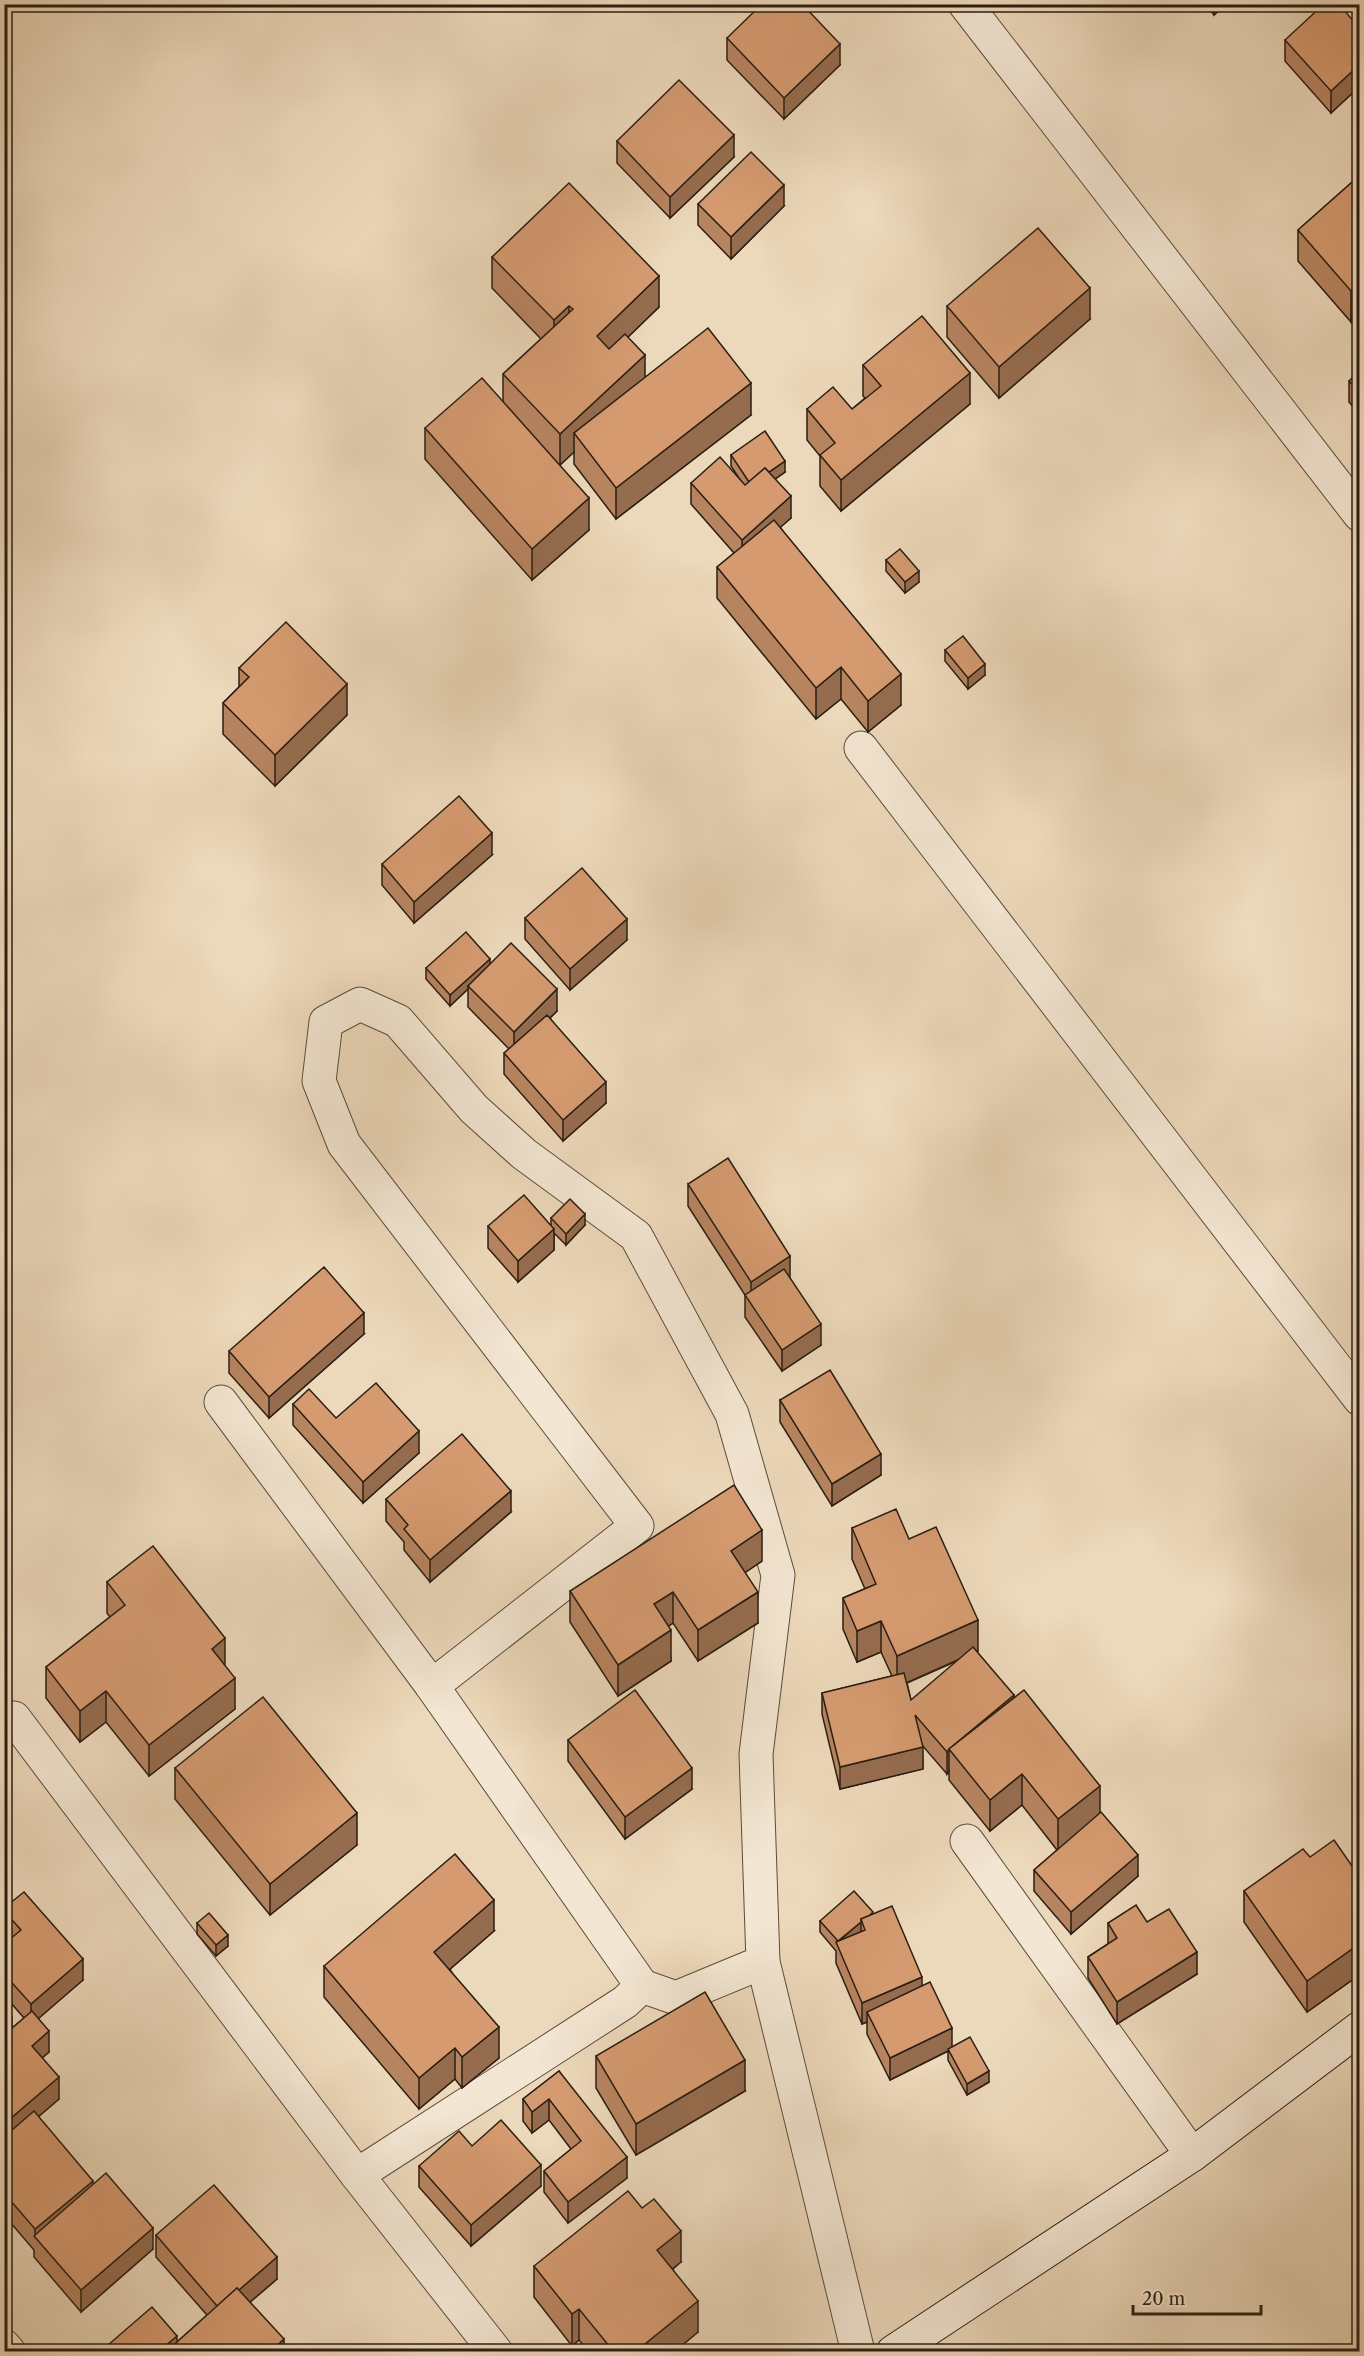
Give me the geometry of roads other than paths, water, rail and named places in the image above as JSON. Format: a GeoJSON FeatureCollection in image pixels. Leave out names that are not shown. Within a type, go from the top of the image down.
{"type":"FeatureCollection","features":[{"type":"Feature","properties":{"kind":"street"},"geometry":{"type":"LineString","coordinates":[[965,4],[1359,515]]}},
{"type":"Feature","properties":{"kind":"street"},"geometry":{"type":"LineString","coordinates":[[861,748],[1359,1399]]}},
{"type":"Feature","properties":{"kind":"street"},"geometry":{"type":"LineString","coordinates":[[432,1686],[637,1526],[344,1144],[320,1081],[321,1069],[327,1022],[360,1004],[398,1021],[474,1109],[524,1154],[636,1236],[732,1414],[778,1575],[756,1754],[763,1962],[858,2352]]}},
{"type":"Feature","properties":{"kind":"street"},"geometry":{"type":"LineString","coordinates":[[221,1402],[432,1686],[642,1986],[676,1998],[763,1962]]}},
{"type":"Feature","properties":{"kind":"street"},"geometry":{"type":"LineString","coordinates":[[14,1719],[357,2175],[496,2352]]}},
{"type":"Feature","properties":{"kind":"street"},"geometry":{"type":"LineString","coordinates":[[967,1841],[1192,2155]]}},
{"type":"Feature","properties":{"kind":"street"},"geometry":{"type":"LineString","coordinates":[[357,2175],[625,2002],[642,1986]]}},
{"type":"Feature","properties":{"kind":"street"},"geometry":{"type":"LineString","coordinates":[[893,2352],[1192,2155],[1359,2028]]}},
{"type":"Feature","properties":{"kind":"street"},"geometry":{"type":"LineString","coordinates":[[4,2346],[9,2352]]}}]}
